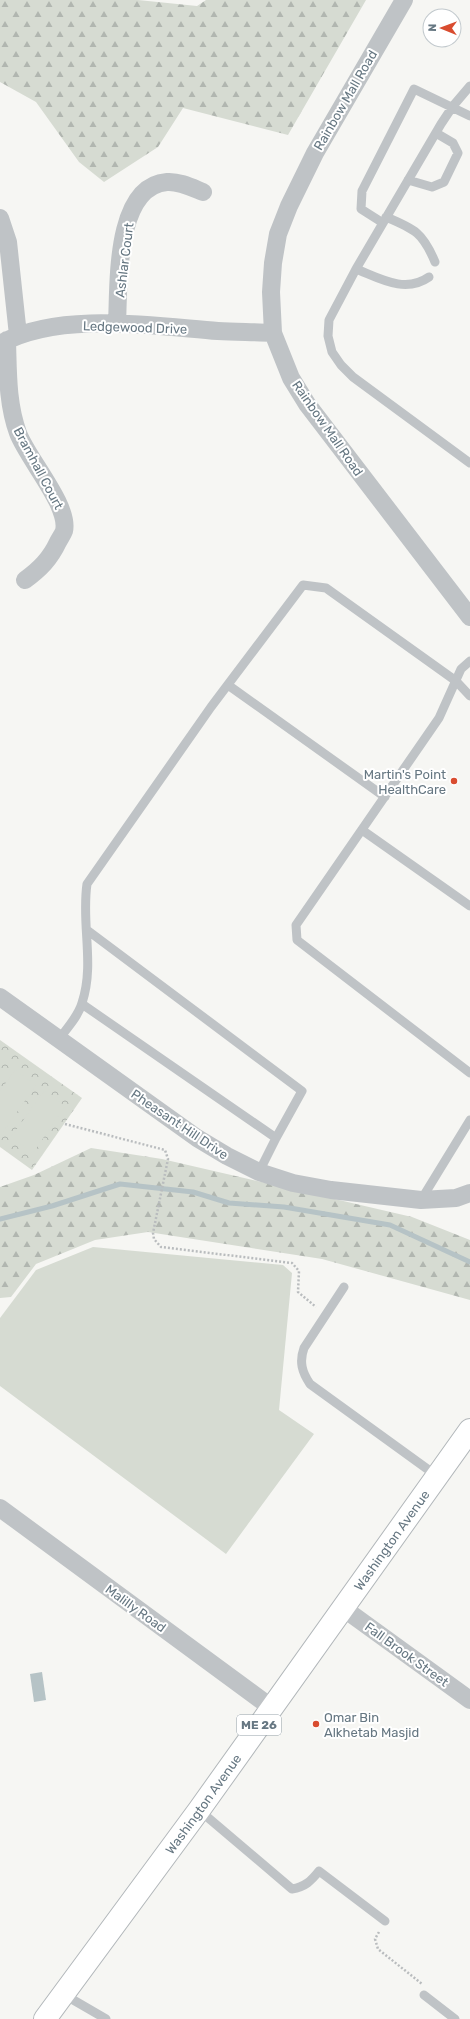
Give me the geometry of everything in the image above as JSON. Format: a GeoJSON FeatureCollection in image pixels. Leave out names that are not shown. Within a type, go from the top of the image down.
{"type":"FeatureCollection","features":[{"type":"Feature","properties":{"kind":"main road","name":"Washington Avenue"},"geometry":{"type":"LineString","coordinates":[[45,2019],[272,1708],[470,1430]]}},
{"type":"Feature","properties":{"kind":"street","name":"Rainbow Mall Road"},"geometry":{"type":"LineString","coordinates":[[404,0],[315,153],[288,206],[278,234],[273,263],[271,292],[273,333],[291,378],[307,404],[470,617]]}},
{"type":"Feature","properties":{"kind":"street","name":"Ashlar Court"},"geometry":{"type":"LineString","coordinates":[[117,324],[121,255],[130,210],[137,199],[150,188],[168,182],[188,186],[203,192]]}},
{"type":"Feature","properties":{"kind":"street","name":"Bramhall Court"},"geometry":{"type":"LineString","coordinates":[[0,218],[8,242],[8,366],[10,407],[18,434],[64,514],[64,530],[52,555],[39,569],[25,580]]}},
{"type":"Feature","properties":{"kind":"street","name":"Ledgewood Drive"},"geometry":{"type":"LineString","coordinates":[[9,339],[55,326],[117,324],[273,333]]}},
{"type":"Feature","properties":{"kind":"street","name":"Pheasant Hill Drive"},"geometry":{"type":"LineString","coordinates":[[0,997],[197,1138],[226,1156],[259,1172],[293,1183],[331,1190],[421,1200],[465,1199]]}},
{"type":"Feature","properties":{"kind":"street","name":"Malilly Road"},"geometry":{"type":"LineString","coordinates":[[0,1508],[272,1708]]}},
{"type":"Feature","properties":{"kind":"street","name":"Fall Brook Street"},"geometry":{"type":"LineString","coordinates":[[343,1608],[470,1700]]}},
{"type":"Feature","properties":{"kind":"lane"},"geometry":{"type":"LineString","coordinates":[[470,86],[452,106],[356,269],[329,320],[328,336],[332,352],[341,365],[353,377],[470,463]]}},
{"type":"Feature","properties":{"kind":"lane"},"geometry":{"type":"LineString","coordinates":[[435,262],[420,235],[408,226],[385,220],[361,209],[362,191],[414,89],[470,116]]}},
{"type":"Feature","properties":{"kind":"lane"},"geometry":{"type":"LineString","coordinates":[[408,180],[432,187],[444,182],[458,153],[454,143],[436,133]]}},
{"type":"Feature","properties":{"kind":"lane"},"geometry":{"type":"LineString","coordinates":[[356,269],[388,282],[405,286],[421,282],[429,277]]}},
{"type":"Feature","properties":{"kind":"lane"},"geometry":{"type":"LineString","coordinates":[[59,1039],[72,1023],[82,1004],[88,973],[87,930],[84,903],[87,884],[228,685],[303,585],[326,588],[456,681],[470,696]]}},
{"type":"Feature","properties":{"kind":"lane"},"geometry":{"type":"LineString","coordinates":[[470,661],[461,669],[439,718],[296,925],[297,940],[470,1073]]}},
{"type":"Feature","properties":{"kind":"lane"},"geometry":{"type":"LineString","coordinates":[[228,685],[385,797]]}},
{"type":"Feature","properties":{"kind":"lane"},"geometry":{"type":"LineString","coordinates":[[362,830],[470,906]]}},
{"type":"Feature","properties":{"kind":"lane"},"geometry":{"type":"LineString","coordinates":[[87,930],[302,1091],[259,1172]]}},
{"type":"Feature","properties":{"kind":"lane"},"geometry":{"type":"LineString","coordinates":[[82,1004],[276,1138]]}},
{"type":"Feature","properties":{"kind":"lane"},"geometry":{"type":"LineString","coordinates":[[421,1200],[470,1120]]}},
{"type":"Feature","properties":{"kind":"lane"},"geometry":{"type":"LineString","coordinates":[[344,1287],[304,1348],[301,1356],[303,1374],[310,1384],[437,1476]]}},
{"type":"Feature","properties":{"kind":"lane"},"geometry":{"type":"LineString","coordinates":[[198,1810],[292,1889],[303,1887],[313,1879],[319,1871],[385,1921]]}},
{"type":"Feature","properties":{"kind":"lane"},"geometry":{"type":"LineString","coordinates":[[63,1994],[106,2019]]}},
{"type":"Feature","properties":{"kind":"lane"},"geometry":{"type":"LineString","coordinates":[[424,1995],[455,2019]]}},
{"type":"Feature","properties":{"kind":"path"},"geometry":{"type":"LineString","coordinates":[[65,1124],[165,1150],[168,1159],[153,1233],[154,1239],[161,1247],[292,1263],[299,1271],[298,1292],[316,1307]]}},
{"type":"Feature","properties":{"kind":"path"},"geometry":{"type":"LineString","coordinates":[[385,1921],[374,1939],[378,1949],[427,1989],[424,1995]]}},
{"type":"Feature","properties":{"kind":"green space"},"geometry":{"type":"Polygon","coordinates":[[[0,0],[138,0],[197,6],[206,0],[366,0],[288,135],[183,108],[158,147],[104,182],[79,162],[36,102],[0,82],[0,0]]]}},
{"type":"Feature","properties":{"kind":"green space"},"geometry":{"type":"Polygon","coordinates":[[[0,1040],[82,1098],[32,1170],[0,1147],[0,1040]]]}},
{"type":"Feature","properties":{"kind":"green space"},"geometry":{"type":"Polygon","coordinates":[[[15,1070],[36,1085],[3,1132],[0,1130],[0,1091],[15,1070]]]}},
{"type":"Feature","properties":{"kind":"green space"},"geometry":{"type":"Polygon","coordinates":[[[44,1091],[65,1106],[33,1153],[11,1137],[44,1091]]]}},
{"type":"Feature","properties":{"kind":"green space"},"geometry":{"type":"Polygon","coordinates":[[[91,1148],[162,1159],[412,1217],[470,1240],[470,1300],[322,1259],[148,1232],[95,1240],[36,1264],[11,1297],[0,1298],[0,1187],[34,1175],[91,1148]]]}},
{"type":"Feature","properties":{"kind":"green space"},"geometry":{"type":"Polygon","coordinates":[[[93,1247],[283,1265],[292,1273],[279,1410],[314,1434],[226,1554],[0,1386],[0,1318],[36,1270],[93,1247]]]}},
{"type":"Feature","properties":{"kind":"shaded area"},"geometry":{"type":"Polygon","coordinates":[[[42,1672],[46,1700],[34,1702],[30,1674],[42,1672]]]}},
{"type":"Feature","properties":{"kind":"waterway"},"geometry":{"type":"LineString","coordinates":[[0,1219],[52,1206],[120,1184],[193,1192],[229,1203],[284,1207],[390,1225],[470,1262]]}},
{"type":"Feature","properties":{"kind":"place","name":"Martin's Point HealthCare"},"geometry":{"type":"Point","coordinates":[454,781]}},
{"type":"Feature","properties":{"kind":"place","name":"Omar Bin Alkhetab Masjid"},"geometry":{"type":"Point","coordinates":[316,1724]}}]}
